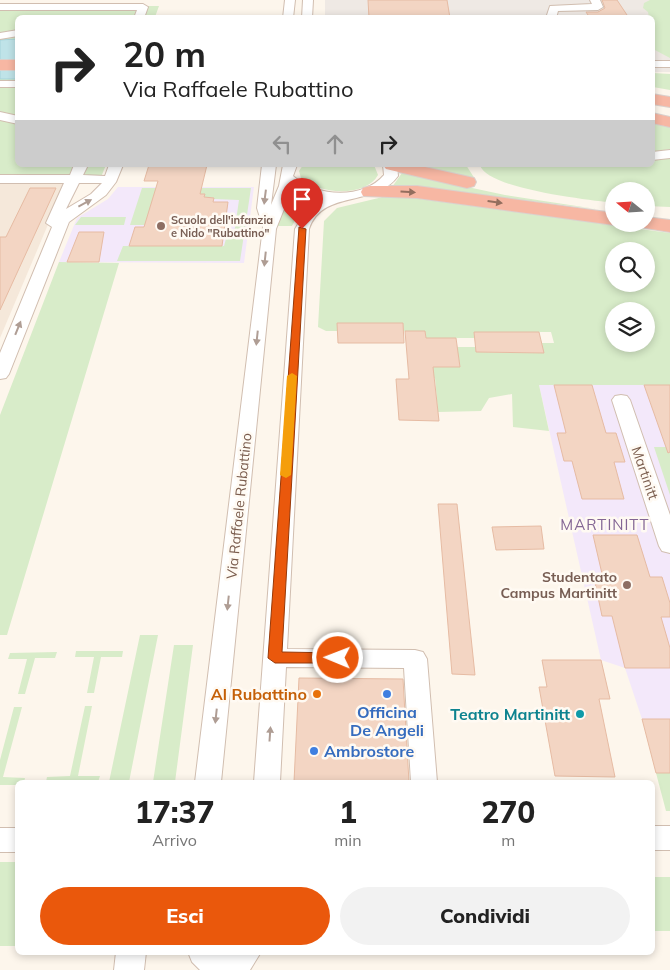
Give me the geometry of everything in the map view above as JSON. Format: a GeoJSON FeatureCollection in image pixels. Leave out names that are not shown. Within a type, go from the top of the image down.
{"type":"FeatureCollection","features":[{"type":"Feature","properties":{"kind":"highway"},"geometry":{"type":"LineString","coordinates":[[0,65],[15,65]]}},
{"type":"Feature","properties":{"kind":"highway"},"geometry":{"type":"LineString","coordinates":[[0,76],[15,76]]}},
{"type":"Feature","properties":{"kind":"highway"},"geometry":{"type":"LineString","coordinates":[[655,100],[670,102]]}},
{"type":"Feature","properties":{"kind":"highway"},"geometry":{"type":"LineString","coordinates":[[655,114],[670,116]]}},
{"type":"Feature","properties":{"kind":"highway"},"geometry":{"type":"LineString","coordinates":[[655,119],[670,122]]}},
{"type":"Feature","properties":{"kind":"highway"},"geometry":{"type":"LineString","coordinates":[[401,167],[605,206]]}},
{"type":"Feature","properties":{"kind":"highway"},"geometry":{"type":"LineString","coordinates":[[471,167],[475,175],[491,185]]}},
{"type":"Feature","properties":{"kind":"highway"},"geometry":{"type":"LineString","coordinates":[[370,192],[424,193],[605,218]]}},
{"type":"Feature","properties":{"kind":"highway"},"geometry":{"type":"LineString","coordinates":[[655,209],[670,210]]}},
{"type":"Feature","properties":{"kind":"highway"},"geometry":{"type":"LineString","coordinates":[[655,215],[670,216]]}},
{"type":"Feature","properties":{"kind":"highway"},"geometry":{"type":"LineString","coordinates":[[655,224],[670,225]]}},
{"type":"Feature","properties":{"kind":"street"},"geometry":{"type":"LineString","coordinates":[[288,15],[290,0]]}},
{"type":"Feature","properties":{"kind":"street"},"geometry":{"type":"LineString","coordinates":[[307,15],[308,0]]}},
{"type":"Feature","properties":{"kind":"street"},"geometry":{"type":"LineString","coordinates":[[552,15],[554,8],[598,7],[594,0]]}},
{"type":"Feature","properties":{"kind":"street"},"geometry":{"type":"LineString","coordinates":[[0,7],[143,7],[140,15]]}},
{"type":"Feature","properties":{"kind":"street"},"geometry":{"type":"LineString","coordinates":[[0,36],[15,34]]}},
{"type":"Feature","properties":{"kind":"street"},"geometry":{"type":"LineString","coordinates":[[655,64],[670,64]]}},
{"type":"Feature","properties":{"kind":"street"},"geometry":{"type":"LineString","coordinates":[[0,84],[15,84]]}},
{"type":"Feature","properties":{"kind":"street"},"geometry":{"type":"LineString","coordinates":[[0,116],[15,119]]}},
{"type":"Feature","properties":{"kind":"street"},"geometry":{"type":"LineString","coordinates":[[655,156],[670,154]]}},
{"type":"Feature","properties":{"kind":"street"},"geometry":{"type":"LineString","coordinates":[[41,250],[68,186],[75,179],[81,167]]}},
{"type":"Feature","properties":{"kind":"street"},"geometry":{"type":"LineString","coordinates":[[0,374],[62,221],[73,209],[101,193],[107,187],[115,167]]}},
{"type":"Feature","properties":{"kind":"street","name":"Via Raffaele Rubattino"},"geometry":{"type":"LineString","coordinates":[[269,167],[264,208],[269,229]]}},
{"type":"Feature","properties":{"kind":"street","name":"Via Raffaele Rubattino"},"geometry":{"type":"LineString","coordinates":[[289,171],[295,186],[309,192],[341,196],[370,192],[381,187],[390,179],[391,167]]}},
{"type":"Feature","properties":{"kind":"street","name":"Via Raffaele Rubattino"},"geometry":{"type":"LineString","coordinates":[[208,780],[269,229],[284,192],[289,171]]}},
{"type":"Feature","properties":{"kind":"street"},"geometry":{"type":"LineString","coordinates":[[0,179],[100,179]]}},
{"type":"Feature","properties":{"kind":"street","name":"Via Raffaele Rubattino"},"geometry":{"type":"LineString","coordinates":[[267,780],[302,229],[308,215],[316,208],[341,196]]}},
{"type":"Feature","properties":{"kind":"street","name":"Martinitt"},"geometry":{"type":"LineString","coordinates":[[621,400],[670,546]]}},
{"type":"Feature","properties":{"kind":"street"},"geometry":{"type":"LineString","coordinates":[[275,658],[415,659],[424,780]]}},
{"type":"Feature","properties":{"kind":"street"},"geometry":{"type":"LineString","coordinates":[[655,838],[670,838]]}},
{"type":"Feature","properties":{"kind":"street"},"geometry":{"type":"LineString","coordinates":[[0,840],[15,840]]}},
{"type":"Feature","properties":{"kind":"street"},"geometry":{"type":"LineString","coordinates":[[129,970],[131,955]]}},
{"type":"Feature","properties":{"kind":"street"},"geometry":{"type":"LineString","coordinates":[[206,955],[222,970]]}},
{"type":"Feature","properties":{"kind":"street"},"geometry":{"type":"LineString","coordinates":[[230,970],[243,955]]}},
{"type":"Feature","properties":{"kind":"shaded area"},"geometry":{"type":"Polygon","coordinates":[[[325,0],[670,0],[670,72],[655,72],[655,15],[325,15],[325,0]]]}},
{"type":"Feature","properties":{"kind":"shaded area"},"geometry":{"type":"Polygon","coordinates":[[[0,182],[66,182],[0,338],[0,182]]]}},
{"type":"Feature","properties":{"kind":"shaded area","name":"Scuola dell'infanzia e Nido \"Rubattino\""},"geometry":{"type":"Polygon","coordinates":[[[118,187],[254,187],[244,263],[59,262],[77,218],[108,199],[118,187]]]}},
{"type":"Feature","properties":{"kind":"shaded area","name":"Studentato Campus Martinitt"},"geometry":{"type":"Polygon","coordinates":[[[539,385],[670,385],[670,719],[642,719],[625,668],[601,660],[539,385]]]}},
{"type":"Feature","properties":{"kind":"green space"},"geometry":{"type":"Polygon","coordinates":[[[650,0],[670,0],[670,58],[655,50],[655,15],[649,15],[643,8],[644,3],[650,0]]]}},
{"type":"Feature","properties":{"kind":"green space"},"geometry":{"type":"Polygon","coordinates":[[[0,6],[159,6],[156,15],[15,15],[15,167],[105,167],[101,177],[0,182],[0,6]]]}},
{"type":"Feature","properties":{"kind":"green space"},"geometry":{"type":"Polygon","coordinates":[[[655,73],[670,74],[670,90],[655,87],[655,73]]]}},
{"type":"Feature","properties":{"kind":"green space"},"geometry":{"type":"Polygon","coordinates":[[[655,124],[670,126],[670,149],[655,152],[655,124]]]}},
{"type":"Feature","properties":{"kind":"green space"},"geometry":{"type":"Polygon","coordinates":[[[670,157],[670,207],[655,206],[655,182],[605,182],[605,202],[519,187],[500,181],[486,173],[482,167],[655,167],[655,158],[670,157]]]}},
{"type":"Feature","properties":{"kind":"green space"},"geometry":{"type":"Polygon","coordinates":[[[302,167],[375,167],[378,175],[372,182],[363,187],[341,191],[318,188],[301,178],[299,171],[302,167]]]}},
{"type":"Feature","properties":{"kind":"green space"},"geometry":{"type":"Polygon","coordinates":[[[416,167],[467,167],[475,179],[416,167]]]}},
{"type":"Feature","properties":{"kind":"green space"},"geometry":{"type":"Polygon","coordinates":[[[402,173],[505,195],[596,209],[433,189],[392,187],[402,173]]]}},
{"type":"Feature","properties":{"kind":"green space"},"geometry":{"type":"Polygon","coordinates":[[[142,188],[251,188],[240,261],[117,261],[123,246],[224,246],[227,235],[234,234],[239,200],[214,199],[204,197],[205,194],[160,194],[155,225],[130,225],[142,188]]]}},
{"type":"Feature","properties":{"kind":"green space"},"geometry":{"type":"Polygon","coordinates":[[[293,192],[319,199],[300,211],[292,226],[276,226],[282,209],[293,192]]]}},
{"type":"Feature","properties":{"kind":"green space"},"geometry":{"type":"Polygon","coordinates":[[[391,195],[605,224],[605,232],[655,231],[670,233],[670,385],[539,385],[549,431],[513,427],[512,394],[489,398],[481,411],[438,412],[435,378],[428,378],[427,367],[460,367],[457,347],[476,347],[478,352],[543,353],[542,343],[554,343],[551,332],[474,332],[475,338],[426,338],[425,331],[403,331],[403,323],[338,323],[338,331],[326,331],[318,327],[324,221],[337,208],[391,195]]]}},
{"type":"Feature","properties":{"kind":"green space"},"geometry":{"type":"Polygon","coordinates":[[[81,217],[126,217],[124,225],[75,225],[81,217]]]}},
{"type":"Feature","properties":{"kind":"green space"},"geometry":{"type":"Polygon","coordinates":[[[59,262],[119,263],[7,635],[0,635],[0,415],[59,262]]]}},
{"type":"Feature","properties":{"kind":"green space"},"geometry":{"type":"Polygon","coordinates":[[[654,447],[670,447],[670,495],[654,447]]]}},
{"type":"Feature","properties":{"kind":"green space"},"geometry":{"type":"Polygon","coordinates":[[[140,635],[158,635],[129,780],[109,780],[140,635]]]}},
{"type":"Feature","properties":{"kind":"green space"},"geometry":{"type":"Polygon","coordinates":[[[174,645],[193,645],[175,780],[153,780],[174,645]]]}},
{"type":"Feature","properties":{"kind":"green space"},"geometry":{"type":"Polygon","coordinates":[[[76,651],[123,651],[122,657],[101,657],[94,693],[87,693],[94,657],[75,657],[76,651]]]}},
{"type":"Feature","properties":{"kind":"green space"},"geometry":{"type":"Polygon","coordinates":[[[57,652],[55,658],[35,658],[25,694],[18,694],[27,659],[8,659],[10,653],[57,652]]]}},
{"type":"Feature","properties":{"kind":"green space"},"geometry":{"type":"Polygon","coordinates":[[[85,706],[92,706],[78,776],[100,776],[99,780],[46,780],[47,777],[70,776],[85,706]]]}},
{"type":"Feature","properties":{"kind":"green space"},"geometry":{"type":"Polygon","coordinates":[[[14,707],[22,707],[3,777],[25,778],[24,780],[15,780],[15,785],[0,785],[0,760],[14,707]]]}},
{"type":"Feature","properties":{"kind":"green space"},"geometry":{"type":"Polygon","coordinates":[[[656,773],[670,773],[670,811],[666,811],[656,773]]]}},
{"type":"Feature","properties":{"kind":"green space"},"geometry":{"type":"Polygon","coordinates":[[[0,862],[15,862],[15,946],[0,946],[0,862]]]}},
{"type":"Feature","properties":{"kind":"green space"},"geometry":{"type":"Polygon","coordinates":[[[655,877],[670,877],[670,931],[655,931],[655,877]]]}},
{"type":"Feature","properties":{"kind":"water"},"geometry":{"type":"Polygon","coordinates":[[[15,39],[15,79],[0,79],[0,40],[15,39]]]}},
{"type":"Feature","properties":{"kind":"building"},"geometry":{"type":"Polygon","coordinates":[[[368,0],[447,0],[450,15],[369,15],[368,0]]]}},
{"type":"Feature","properties":{"kind":"building"},"geometry":{"type":"Polygon","coordinates":[[[602,0],[617,0],[627,15],[588,15],[586,12],[598,12],[605,8],[602,0]]]}},
{"type":"Feature","properties":{"kind":"building"},"geometry":{"type":"Polygon","coordinates":[[[148,167],[207,167],[200,194],[205,194],[204,197],[214,198],[213,202],[228,202],[222,246],[129,246],[135,227],[144,227],[158,181],[144,181],[148,167]]]}},
{"type":"Feature","properties":{"kind":"building"},"geometry":{"type":"Polygon","coordinates":[[[30,188],[56,188],[0,310],[0,237],[6,237],[30,188]]]}},
{"type":"Feature","properties":{"kind":"building"},"geometry":{"type":"Polygon","coordinates":[[[79,232],[104,232],[99,262],[67,262],[79,232]]]}},
{"type":"Feature","properties":{"kind":"building"},"geometry":{"type":"Polygon","coordinates":[[[337,323],[403,323],[404,343],[338,343],[337,323]]]}},
{"type":"Feature","properties":{"kind":"building"},"geometry":{"type":"Polygon","coordinates":[[[405,331],[425,331],[426,338],[456,338],[460,367],[433,367],[439,421],[399,420],[396,379],[409,379],[405,331]]]}},
{"type":"Feature","properties":{"kind":"building"},"geometry":{"type":"Polygon","coordinates":[[[474,332],[539,332],[544,353],[476,352],[474,332]]]}},
{"type":"Feature","properties":{"kind":"building"},"geometry":{"type":"Polygon","coordinates":[[[554,385],[592,385],[606,433],[616,433],[625,462],[614,462],[624,499],[582,499],[572,461],[564,461],[557,433],[566,433],[554,385]]]}},
{"type":"Feature","properties":{"kind":"building"},"geometry":{"type":"Polygon","coordinates":[[[644,385],[670,385],[670,452],[668,453],[644,385]]]}},
{"type":"Feature","properties":{"kind":"building"},"geometry":{"type":"Polygon","coordinates":[[[438,504],[457,504],[475,675],[452,674],[438,504]]]}},
{"type":"Feature","properties":{"kind":"building"},"geometry":{"type":"Polygon","coordinates":[[[541,526],[544,549],[496,550],[492,527],[541,526]]]}},
{"type":"Feature","properties":{"kind":"building"},"geometry":{"type":"Polygon","coordinates":[[[593,535],[637,535],[650,577],[662,577],[670,603],[670,617],[661,617],[670,648],[670,668],[625,668],[612,616],[602,616],[594,578],[603,578],[593,535]]]}},
{"type":"Feature","properties":{"kind":"building"},"geometry":{"type":"Polygon","coordinates":[[[542,660],[601,660],[610,699],[599,699],[615,777],[555,776],[539,687],[547,687],[542,660]]]}},
{"type":"Feature","properties":{"kind":"building"},"geometry":{"type":"Polygon","coordinates":[[[299,678],[403,679],[409,780],[294,780],[299,678]]]}},
{"type":"Feature","properties":{"kind":"building"},"geometry":{"type":"Polygon","coordinates":[[[642,719],[670,719],[670,773],[656,773],[642,719]]]}},
{"type":"Feature","properties":{"kind":"slow traffic"},"geometry":{"type":"LineString","coordinates":[[286,475],[292,376]]}},
{"type":"Feature","properties":{"kind":"place","name":"Scuola dell'infanzia e Nido \"Rubattino\""},"geometry":{"type":"Point","coordinates":[161,226]}},
{"type":"Feature","properties":{"kind":"place","name":"Studentato Campus Martinitt"},"geometry":{"type":"Point","coordinates":[627,585]}},
{"type":"Feature","properties":{"kind":"place","name":"Al Rubattino"},"geometry":{"type":"Point","coordinates":[317,694]}},
{"type":"Feature","properties":{"kind":"place","name":"Officina De Angeli"},"geometry":{"type":"Point","coordinates":[387,694]}},
{"type":"Feature","properties":{"kind":"place","name":"Teatro Martinitt"},"geometry":{"type":"Point","coordinates":[580,714]}},
{"type":"Feature","properties":{"kind":"place","name":"Ambrostore"},"geometry":{"type":"Point","coordinates":[314,751]}},
{"type":"Feature","properties":{"kind":"district","name":"MARTINITT"},"geometry":{"type":"Point","coordinates":[605,525]}},
{"type":"Feature","properties":{"kind":"route"},"geometry":{"type":"LineString","coordinates":[[302,229],[275,658],[338,658]]}}]}
